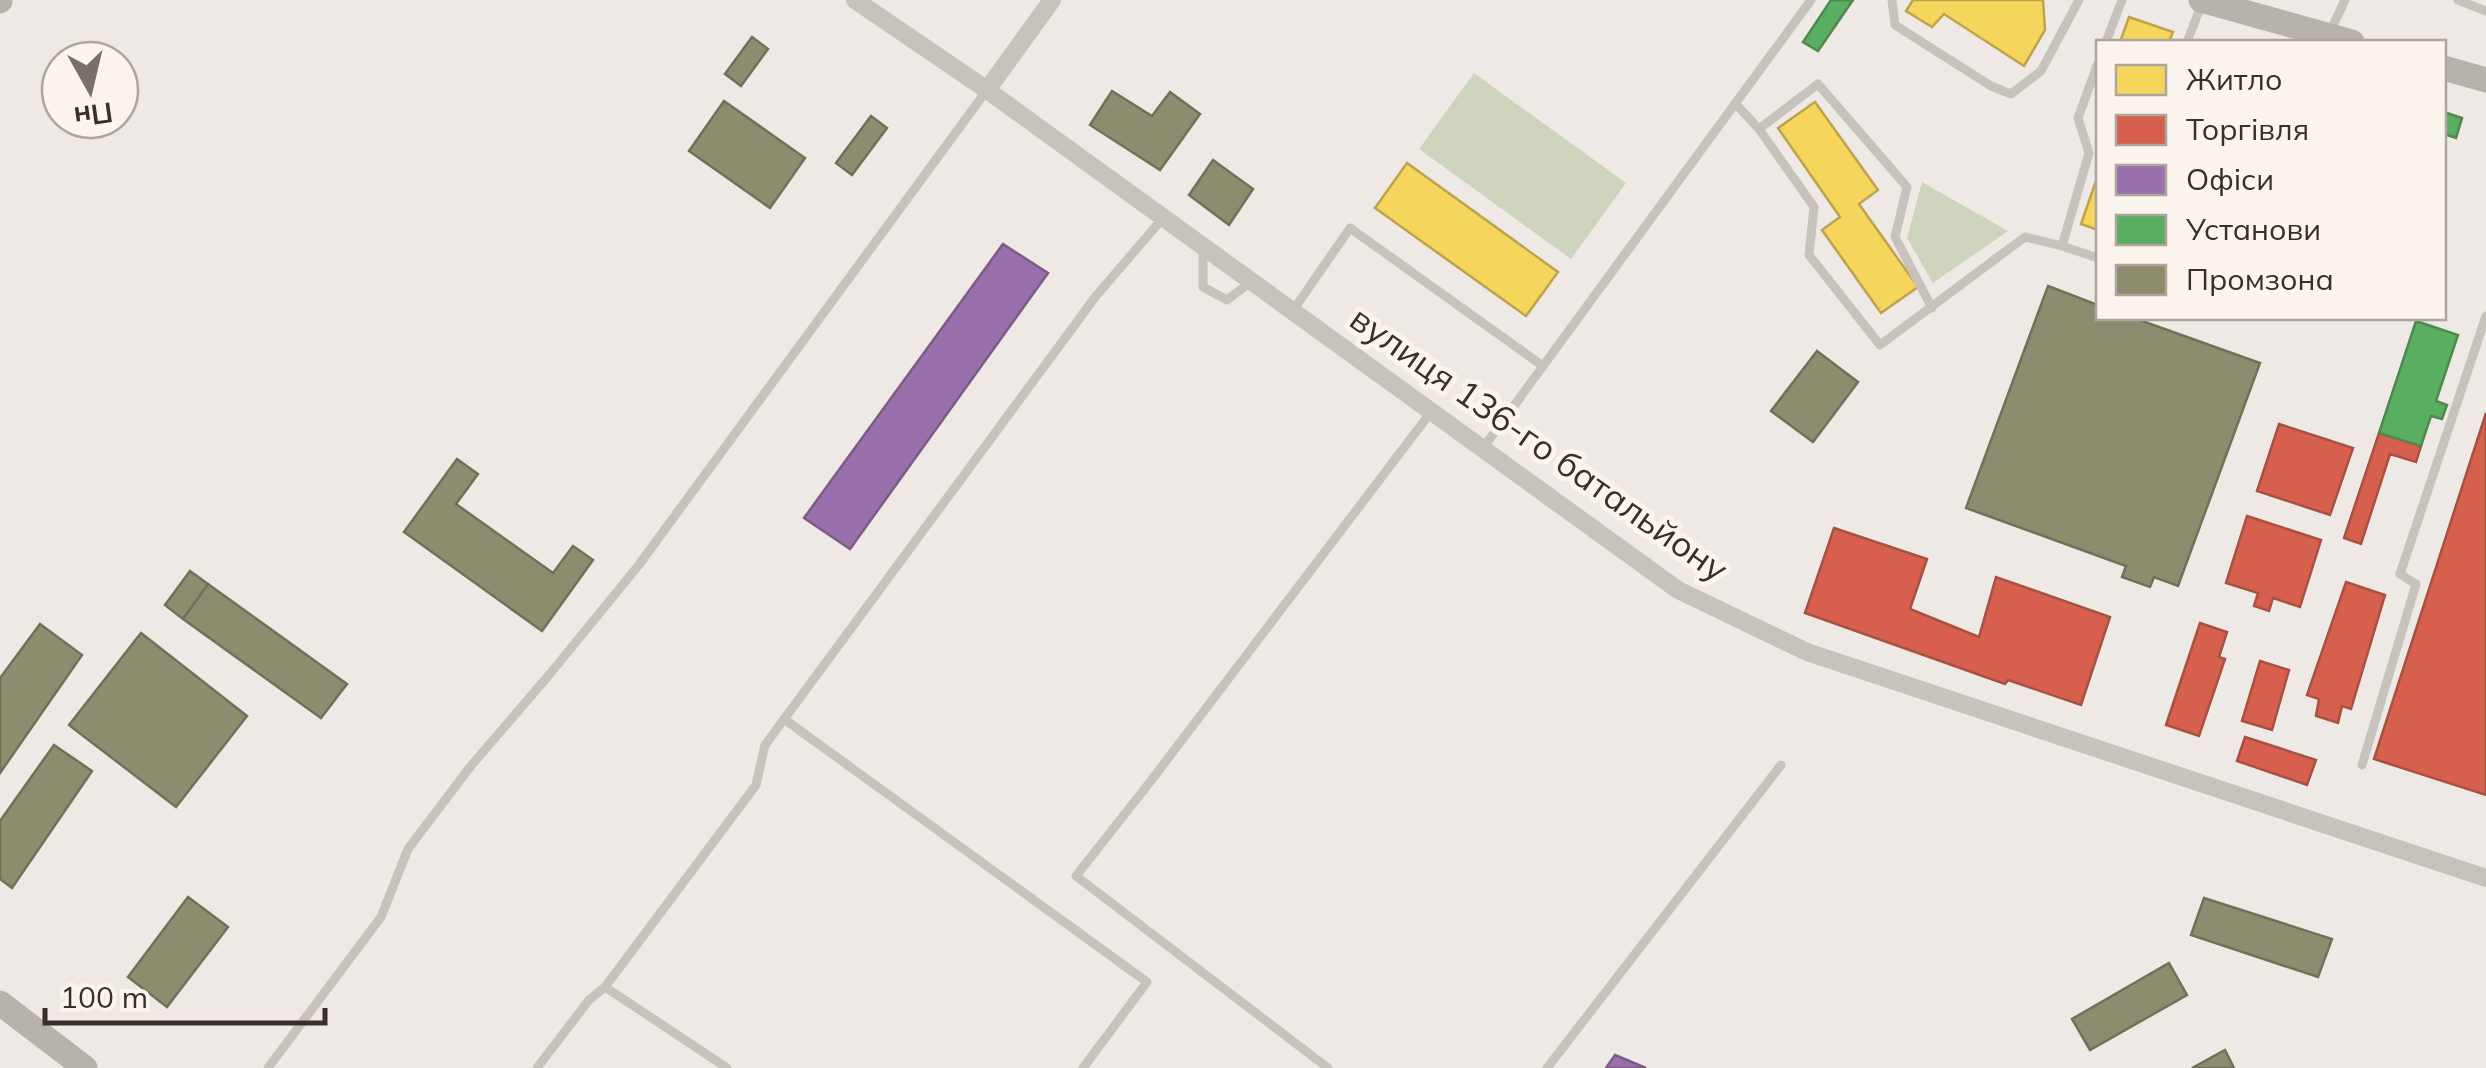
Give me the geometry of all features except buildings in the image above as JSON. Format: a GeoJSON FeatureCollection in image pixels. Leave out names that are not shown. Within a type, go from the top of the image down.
{"type":"FeatureCollection","features":[{"type":"Feature","properties":{"kind":"main road"},"geometry":{"type":"LineString","coordinates":[[2202,0],[2340,39]]}},
{"type":"Feature","properties":{"kind":"main road"},"geometry":{"type":"LineString","coordinates":[[2446,69],[2486,80]]}},
{"type":"Feature","properties":{"kind":"main road"},"geometry":{"type":"LineString","coordinates":[[0,1003],[85,1068]]}},
{"type":"Feature","properties":{"kind":"street","name":"вулиця 136-го батальйону"},"geometry":{"type":"LineString","coordinates":[[854,0],[986,90],[1678,590],[1807,652],[2486,878]]}},
{"type":"Feature","properties":{"kind":"street"},"geometry":{"type":"LineString","coordinates":[[986,90],[1052,0]]}},
{"type":"Feature","properties":{"kind":"lane"},"geometry":{"type":"LineString","coordinates":[[1483,448],[1810,0]]}},
{"type":"Feature","properties":{"kind":"lane"},"geometry":{"type":"LineString","coordinates":[[1892,0],[1895,25],[1991,86],[2012,94],[2041,71],[2080,0]]}},
{"type":"Feature","properties":{"kind":"lane"},"geometry":{"type":"LineString","coordinates":[[2107,40],[2122,0]]}},
{"type":"Feature","properties":{"kind":"lane"},"geometry":{"type":"LineString","coordinates":[[2188,40],[2202,0]]}},
{"type":"Feature","properties":{"kind":"lane"},"geometry":{"type":"LineString","coordinates":[[2340,39],[2345,0]]}},
{"type":"Feature","properties":{"kind":"lane"},"geometry":{"type":"LineString","coordinates":[[2458,0],[2486,11]]}},
{"type":"Feature","properties":{"kind":"lane"},"geometry":{"type":"LineString","coordinates":[[2062,246],[2088,153],[2078,118],[2096,68]]}},
{"type":"Feature","properties":{"kind":"lane"},"geometry":{"type":"LineString","coordinates":[[1759,129],[1818,84],[1907,187],[1896,237],[1932,308]]}},
{"type":"Feature","properties":{"kind":"lane"},"geometry":{"type":"LineString","coordinates":[[268,1068],[381,917],[408,850],[470,767],[638,566],[986,90]]}},
{"type":"Feature","properties":{"kind":"lane"},"geometry":{"type":"LineString","coordinates":[[1735,104],[1759,129],[1814,207],[1809,255],[1880,345],[2025,237],[2096,257]]}},
{"type":"Feature","properties":{"kind":"lane"},"geometry":{"type":"LineString","coordinates":[[537,1068],[589,1000],[606,987],[756,786],[765,744],[1096,296],[1163,218]]}},
{"type":"Feature","properties":{"kind":"lane"},"geometry":{"type":"LineString","coordinates":[[1292,312],[1350,228],[1543,366]]}},
{"type":"Feature","properties":{"kind":"lane"},"geometry":{"type":"LineString","coordinates":[[1203,247],[1203,287],[1227,300],[1251,282]]}},
{"type":"Feature","properties":{"kind":"lane"},"geometry":{"type":"LineString","coordinates":[[2362,765],[2416,584],[2400,574],[2486,316]]}},
{"type":"Feature","properties":{"kind":"lane"},"geometry":{"type":"LineString","coordinates":[[1328,1068],[1076,876],[1431,412]]}},
{"type":"Feature","properties":{"kind":"lane"},"geometry":{"type":"LineString","coordinates":[[784,718],[1147,982],[1083,1068]]}},
{"type":"Feature","properties":{"kind":"lane"},"geometry":{"type":"LineString","coordinates":[[1547,1068],[1781,765]]}},
{"type":"Feature","properties":{"kind":"lane"},"geometry":{"type":"LineString","coordinates":[[606,987],[727,1068]]}},
{"type":"Feature","properties":{"kind":"green space"},"geometry":{"type":"Polygon","coordinates":[[[1474,73],[1626,183],[1571,259],[1419,149],[1474,73]]]}},
{"type":"Feature","properties":{"kind":"green space"},"geometry":{"type":"Polygon","coordinates":[[[1922,182],[2008,231],[1933,283],[1907,238],[1922,182]]]}}]}
